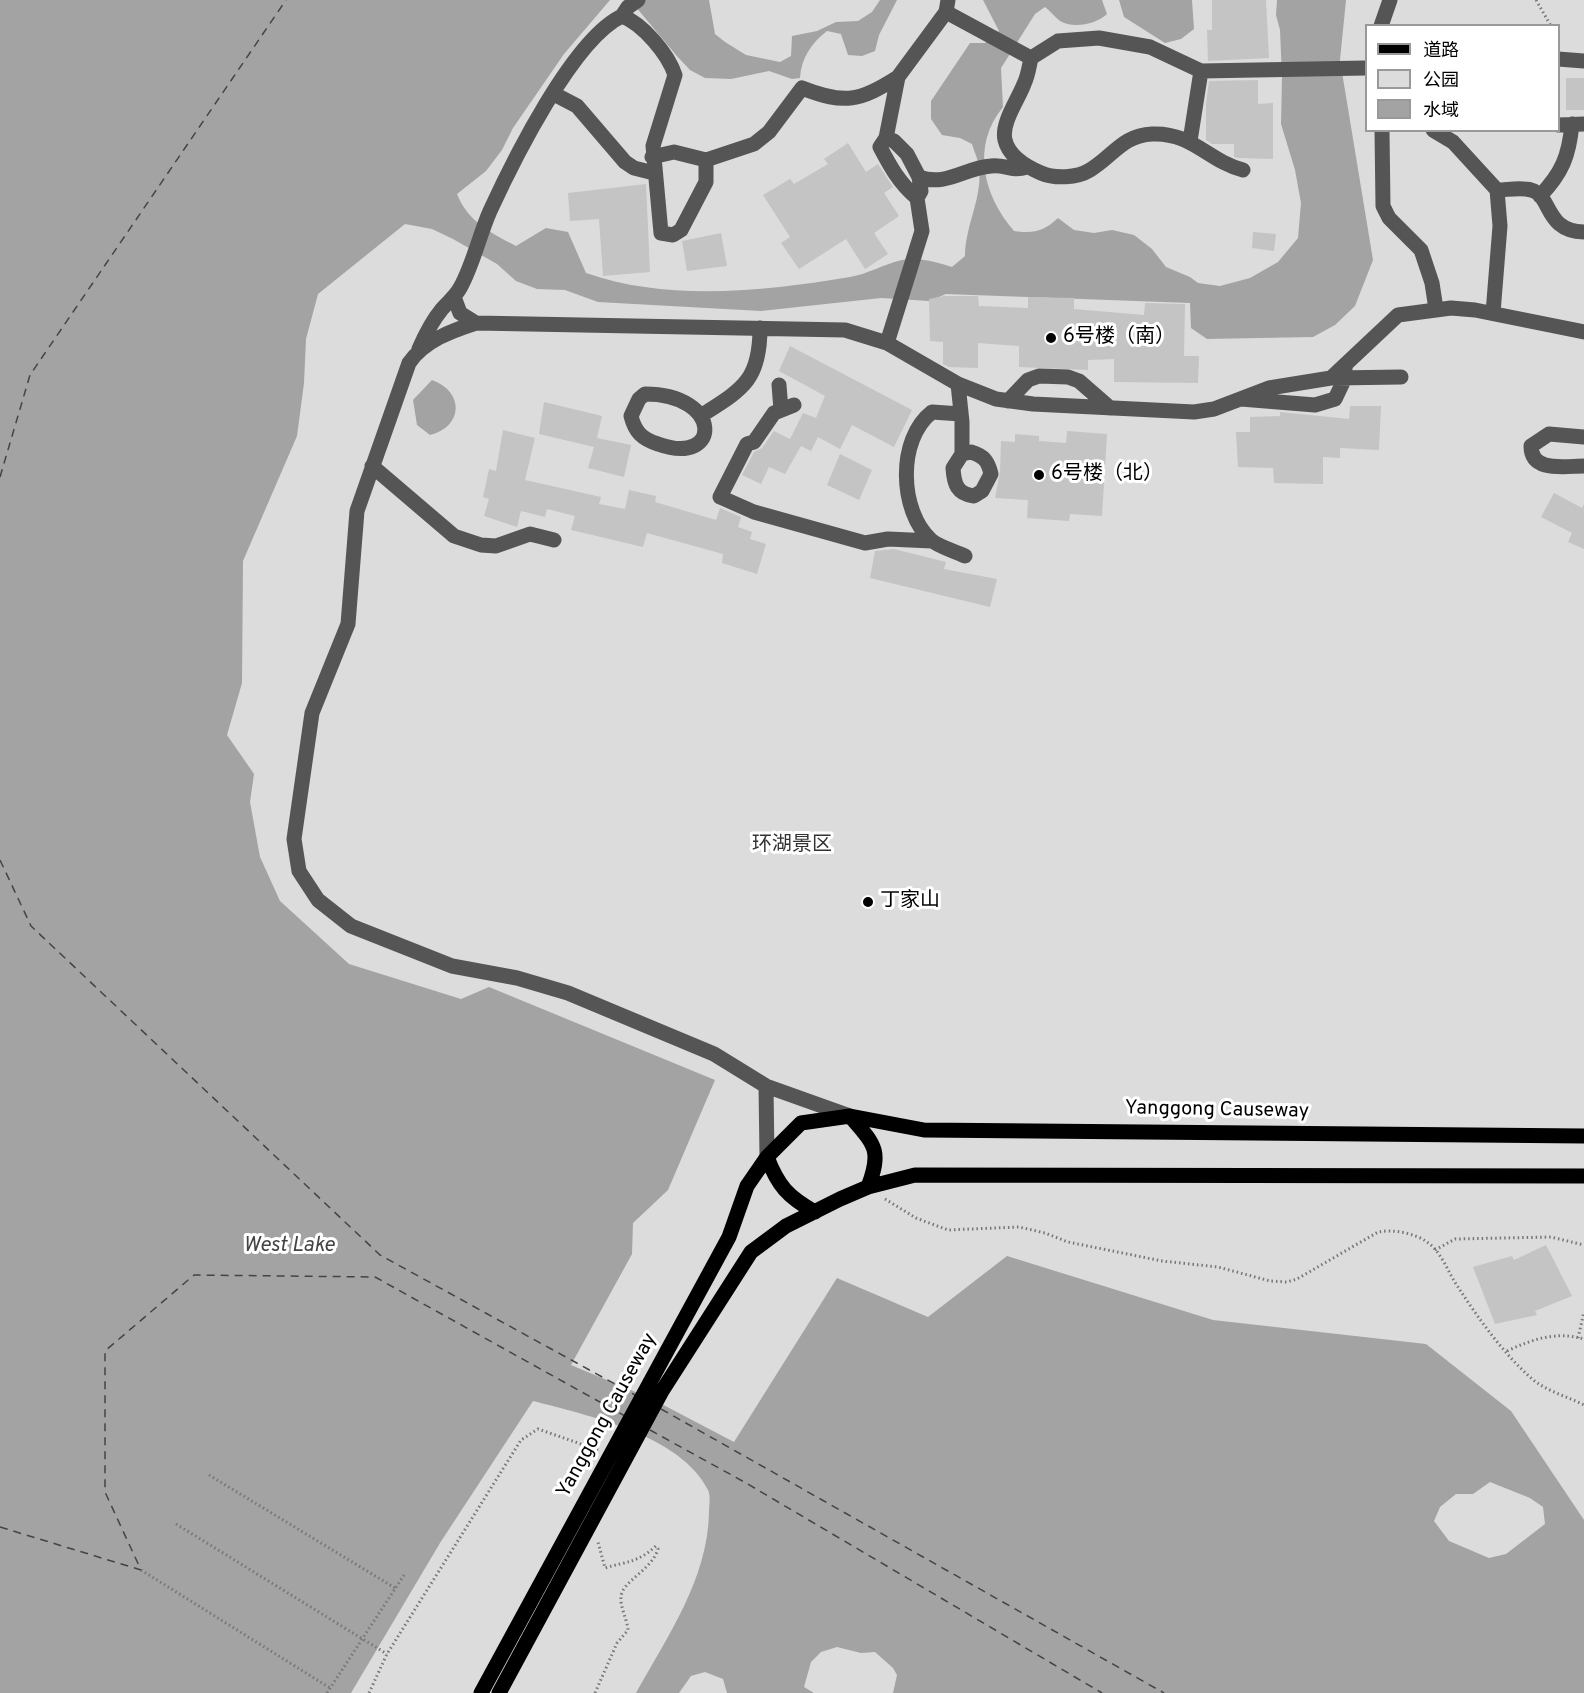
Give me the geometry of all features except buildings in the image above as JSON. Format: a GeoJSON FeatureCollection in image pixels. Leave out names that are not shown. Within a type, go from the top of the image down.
{"type":"FeatureCollection","features":[{"type":"Feature","properties":{"kind":"main road","name":"Yanggong Causeway"},"geometry":{"type":"LineString","coordinates":[[499,1693],[633,1448],[656,1387],[729,1237],[747,1186],[767,1157],[801,1123],[850,1116],[924,1130],[1584,1136]]}},
{"type":"Feature","properties":{"kind":"main road"},"geometry":{"type":"LineString","coordinates":[[850,1116],[872,1142],[877,1164],[864,1189]]}},
{"type":"Feature","properties":{"kind":"main road"},"geometry":{"type":"LineString","coordinates":[[767,1157],[777,1182],[796,1202],[815,1212]]}},
{"type":"Feature","properties":{"kind":"main road","name":"Yanggong Causeway"},"geometry":{"type":"LineString","coordinates":[[481,1693],[619,1438],[751,1252],[786,1226],[864,1189],[915,1174],[1584,1176]]}},
{"type":"Feature","properties":{"kind":"street"},"geometry":{"type":"LineString","coordinates":[[1382,24],[1390,0]]}},
{"type":"Feature","properties":{"kind":"street"},"geometry":{"type":"LineString","coordinates":[[917,198],[904,187],[880,147],[885,138],[898,77],[947,6],[982,32],[1031,58]]}},
{"type":"Feature","properties":{"kind":"street"},"geometry":{"type":"LineString","coordinates":[[706,160],[706,182],[681,230],[673,235],[661,233],[652,146],[675,75],[671,64],[632,20],[630,8],[592,38],[554,94],[526,140],[489,213],[457,292],[426,333],[409,363],[357,511],[348,624],[312,713],[294,839],[299,871],[318,900],[351,926],[452,966],[517,978],[568,993],[714,1053],[766,1086],[850,1116]]}},
{"type":"Feature","properties":{"kind":"street"},"geometry":{"type":"LineString","coordinates":[[1243,170],[1223,165],[1190,141],[1153,134],[1136,136],[1119,145],[1090,170],[1075,176],[1048,176],[1027,167],[1014,155],[1005,139],[1008,120],[1025,83],[1031,58],[1058,41],[1099,38],[1150,47],[1201,71],[1365,68]]}},
{"type":"Feature","properties":{"kind":"street"},"geometry":{"type":"LineString","coordinates":[[1560,58],[1584,61]]}},
{"type":"Feature","properties":{"kind":"street"},"geometry":{"type":"LineString","coordinates":[[1190,141],[1201,71]]}},
{"type":"Feature","properties":{"kind":"street"},"geometry":{"type":"LineString","coordinates":[[652,157],[674,152],[706,160],[754,144],[769,132],[802,88],[841,100],[854,99],[874,92],[898,77]]}},
{"type":"Feature","properties":{"kind":"street"},"geometry":{"type":"LineString","coordinates":[[554,94],[577,106],[625,162],[634,168],[654,173]]}},
{"type":"Feature","properties":{"kind":"street"},"geometry":{"type":"LineString","coordinates":[[1540,196],[1558,177],[1566,159],[1572,124]]}},
{"type":"Feature","properties":{"kind":"street"},"geometry":{"type":"LineString","coordinates":[[1382,132],[1383,206],[1389,218],[1420,250],[1432,283],[1436,309]]}},
{"type":"Feature","properties":{"kind":"street"},"geometry":{"type":"LineString","coordinates":[[1436,132],[1454,142],[1497,190],[1500,226],[1493,313]]}},
{"type":"Feature","properties":{"kind":"street"},"geometry":{"type":"LineString","coordinates":[[885,138],[894,141],[907,154],[919,177],[921,191],[917,198],[922,231],[886,343]]}},
{"type":"Feature","properties":{"kind":"street"},"geometry":{"type":"LineString","coordinates":[[919,177],[934,183],[993,165],[1015,171],[1027,167]]}},
{"type":"Feature","properties":{"kind":"street"},"geometry":{"type":"LineString","coordinates":[[1497,190],[1532,189],[1540,196],[1555,221],[1563,228],[1572,232],[1584,232]]}},
{"type":"Feature","properties":{"kind":"street"},"geometry":{"type":"LineString","coordinates":[[457,292],[460,313],[476,323]]}},
{"type":"Feature","properties":{"kind":"street"},"geometry":{"type":"LineString","coordinates":[[1240,399],[1315,405],[1335,399],[1340,375],[1382,328],[1398,315],[1451,308],[1493,313],[1584,332]]}},
{"type":"Feature","properties":{"kind":"street"},"geometry":{"type":"LineString","coordinates":[[419,349],[459,328],[476,323],[844,330],[886,343],[958,384],[996,399],[1194,412],[1214,409],[1269,388],[1340,375],[1401,377]]}},
{"type":"Feature","properties":{"kind":"street"},"geometry":{"type":"LineString","coordinates":[[702,415],[734,394],[748,380],[759,359],[760,328]]}},
{"type":"Feature","properties":{"kind":"street"},"geometry":{"type":"LineString","coordinates":[[1008,401],[1028,380],[1039,376],[1068,377],[1079,381],[1110,408]]}},
{"type":"Feature","properties":{"kind":"street"},"geometry":{"type":"LineString","coordinates":[[958,384],[962,454]]}},
{"type":"Feature","properties":{"kind":"street"},"geometry":{"type":"LineString","coordinates":[[779,385],[788,408],[774,413],[754,442],[747,444],[720,497],[754,512],[865,543],[888,539],[932,541],[965,556]]}},
{"type":"Feature","properties":{"kind":"street"},"geometry":{"type":"LineString","coordinates":[[645,394],[663,394],[693,406],[702,415],[705,423],[703,435],[693,448],[686,450],[672,449],[647,440],[636,431],[631,416],[639,399],[645,394]]}},
{"type":"Feature","properties":{"kind":"street"},"geometry":{"type":"LineString","coordinates":[[932,541],[920,525],[911,503],[907,480],[911,441],[921,423],[932,412],[961,414]]}},
{"type":"Feature","properties":{"kind":"street"},"geometry":{"type":"LineString","coordinates":[[1584,437],[1549,434],[1531,446],[1531,455],[1537,463],[1544,465],[1584,466]]}},
{"type":"Feature","properties":{"kind":"street"},"geometry":{"type":"LineString","coordinates":[[372,466],[454,536],[496,546],[530,534],[554,540]]}},
{"type":"Feature","properties":{"kind":"street"},"geometry":{"type":"LineString","coordinates":[[766,1086],[767,1157]]}},
{"type":"Feature","properties":{"kind":"path"},"geometry":{"type":"LineString","coordinates":[[1536,0],[1550,24]]}},
{"type":"Feature","properties":{"kind":"path"},"geometry":{"type":"LineString","coordinates":[[864,1189],[916,1218],[948,1230],[1019,1227],[1046,1233],[1068,1242],[1162,1261],[1218,1267],[1270,1281],[1287,1282],[1297,1279],[1365,1238],[1387,1230],[1414,1236],[1427,1242],[1435,1250],[1458,1287],[1530,1377],[1546,1389],[1584,1405]]}},
{"type":"Feature","properties":{"kind":"path"},"geometry":{"type":"LineString","coordinates":[[1435,1250],[1455,1239],[1551,1237],[1584,1245]]}},
{"type":"Feature","properties":{"kind":"path"},"geometry":{"type":"LineString","coordinates":[[1578,1338],[1584,1312]]}},
{"type":"Feature","properties":{"kind":"path"},"geometry":{"type":"LineString","coordinates":[[1507,1351],[1534,1338],[1568,1335],[1584,1339]]}},
{"type":"Feature","properties":{"kind":"path"},"geometry":{"type":"LineString","coordinates":[[369,1693],[387,1654],[522,1440],[538,1429],[610,1454]]}},
{"type":"Feature","properties":{"kind":"path"},"geometry":{"type":"LineString","coordinates":[[209,1475],[395,1588]]}},
{"type":"Feature","properties":{"kind":"path"},"geometry":{"type":"LineString","coordinates":[[176,1524],[387,1654]]}},
{"type":"Feature","properties":{"kind":"path"},"geometry":{"type":"LineString","coordinates":[[592,1524],[605,1568],[617,1564],[628,1564],[656,1546],[658,1549],[652,1562],[623,1589],[620,1598],[628,1630],[617,1643],[595,1693]]}},
{"type":"Feature","properties":{"kind":"path"},"geometry":{"type":"LineString","coordinates":[[141,1570],[330,1688]]}},
{"type":"Feature","properties":{"kind":"path"},"geometry":{"type":"LineString","coordinates":[[327,1693],[404,1575]]}},
{"type":"Feature","properties":{"kind":"green space","name":"环湖景区"},"geometry":{"type":"Polygon","coordinates":[[[0,0],[1584,0],[1584,1693],[0,1693],[0,0]]]}},
{"type":"Feature","properties":{"kind":"water","name":"West Lake"},"geometry":{"type":"Polygon","coordinates":[[[0,0],[610,0],[564,54],[486,171],[457,194],[467,212],[481,226],[516,246],[546,228],[568,232],[586,273],[650,288],[717,291],[751,290],[850,277],[908,259],[927,260],[952,267],[965,256],[980,178],[978,164],[972,144],[960,138],[942,135],[931,119],[931,101],[970,43],[985,43],[999,31],[983,0],[1102,0],[1107,14],[1091,23],[1071,25],[1060,21],[1045,7],[1035,14],[1001,68],[1003,107],[993,122],[987,138],[984,154],[985,170],[988,186],[995,202],[1014,231],[1038,230],[1058,218],[1074,230],[1094,233],[1112,230],[1134,235],[1152,249],[1166,267],[1198,283],[1220,286],[1250,278],[1278,262],[1298,238],[1301,203],[1295,170],[1281,124],[1282,78],[1280,30],[1276,15],[1277,0],[1346,0],[1340,60],[1373,260],[1355,306],[1335,325],[1313,337],[1207,339],[1191,328],[1190,303],[946,294],[929,301],[881,298],[761,311],[598,302],[565,290],[537,289],[516,281],[497,264],[453,239],[432,229],[405,224],[318,294],[306,339],[304,383],[297,436],[243,561],[242,683],[227,735],[254,774],[250,802],[260,857],[280,901],[349,964],[461,999],[489,987],[715,1080],[668,1190],[633,1223],[632,1254],[571,1365],[652,1399],[734,1442],[837,1278],[928,1317],[1007,1256],[1213,1320],[1426,1344],[1511,1411],[1584,1520],[1584,1693],[893,1693],[897,1675],[893,1668],[875,1652],[861,1653],[837,1647],[821,1652],[811,1662],[804,1687],[814,1693],[727,1693],[723,1679],[705,1672],[691,1676],[679,1693],[636,1693],[684,1607],[694,1584],[707,1537],[709,1492],[695,1471],[677,1455],[655,1441],[605,1421],[533,1401],[440,1543],[351,1693],[0,1693],[0,0]],[[1490,1482],[1473,1494],[1456,1494],[1440,1507],[1434,1521],[1449,1541],[1489,1558],[1506,1554],[1545,1524],[1543,1507],[1530,1498],[1490,1482]]]}},
{"type":"Feature","properties":{"kind":"water"},"geometry":{"type":"Polygon","coordinates":[[[630,0],[709,0],[715,34],[746,55],[780,62],[791,56],[792,36],[817,31],[836,22],[858,21],[872,12],[880,0],[897,0],[879,35],[875,51],[862,56],[848,55],[841,34],[827,31],[808,52],[802,64],[800,78],[792,79],[769,71],[731,79],[705,78],[690,70],[630,0]]]}},
{"type":"Feature","properties":{"kind":"water"},"geometry":{"type":"Polygon","coordinates":[[[1119,0],[1192,0],[1194,29],[1181,39],[1165,43],[1124,17],[1119,0]]]}},
{"type":"Feature","properties":{"kind":"water"},"geometry":{"type":"Polygon","coordinates":[[[432,380],[443,385],[450,393],[455,401],[456,409],[449,425],[430,435],[417,425],[413,400],[432,380]]]}},
{"type":"Feature","properties":{"kind":"ferry route"},"geometry":{"type":"LineString","coordinates":[[0,477],[30,375],[286,0]]}},
{"type":"Feature","properties":{"kind":"ferry route"},"geometry":{"type":"LineString","coordinates":[[0,860],[31,926],[380,1255],[635,1395]]}},
{"type":"Feature","properties":{"kind":"ferry route"},"geometry":{"type":"LineString","coordinates":[[0,1527],[141,1570],[105,1492],[105,1351],[194,1275],[375,1277],[625,1416]]}},
{"type":"Feature","properties":{"kind":"ferry route"},"geometry":{"type":"LineString","coordinates":[[661,1409],[1164,1693]]}},
{"type":"Feature","properties":{"kind":"ferry route"},"geometry":{"type":"LineString","coordinates":[[650,1430],[746,1483],[1102,1693]]}},
{"type":"Feature","properties":{"kind":"place","name":"6号楼（南）"},"geometry":{"type":"Point","coordinates":[1051,338]}},
{"type":"Feature","properties":{"kind":"place","name":"6号楼（北）"},"geometry":{"type":"Point","coordinates":[1039,475]}},
{"type":"Feature","properties":{"kind":"place","name":"丁家山"},"geometry":{"type":"Point","coordinates":[868,902]}}]}
